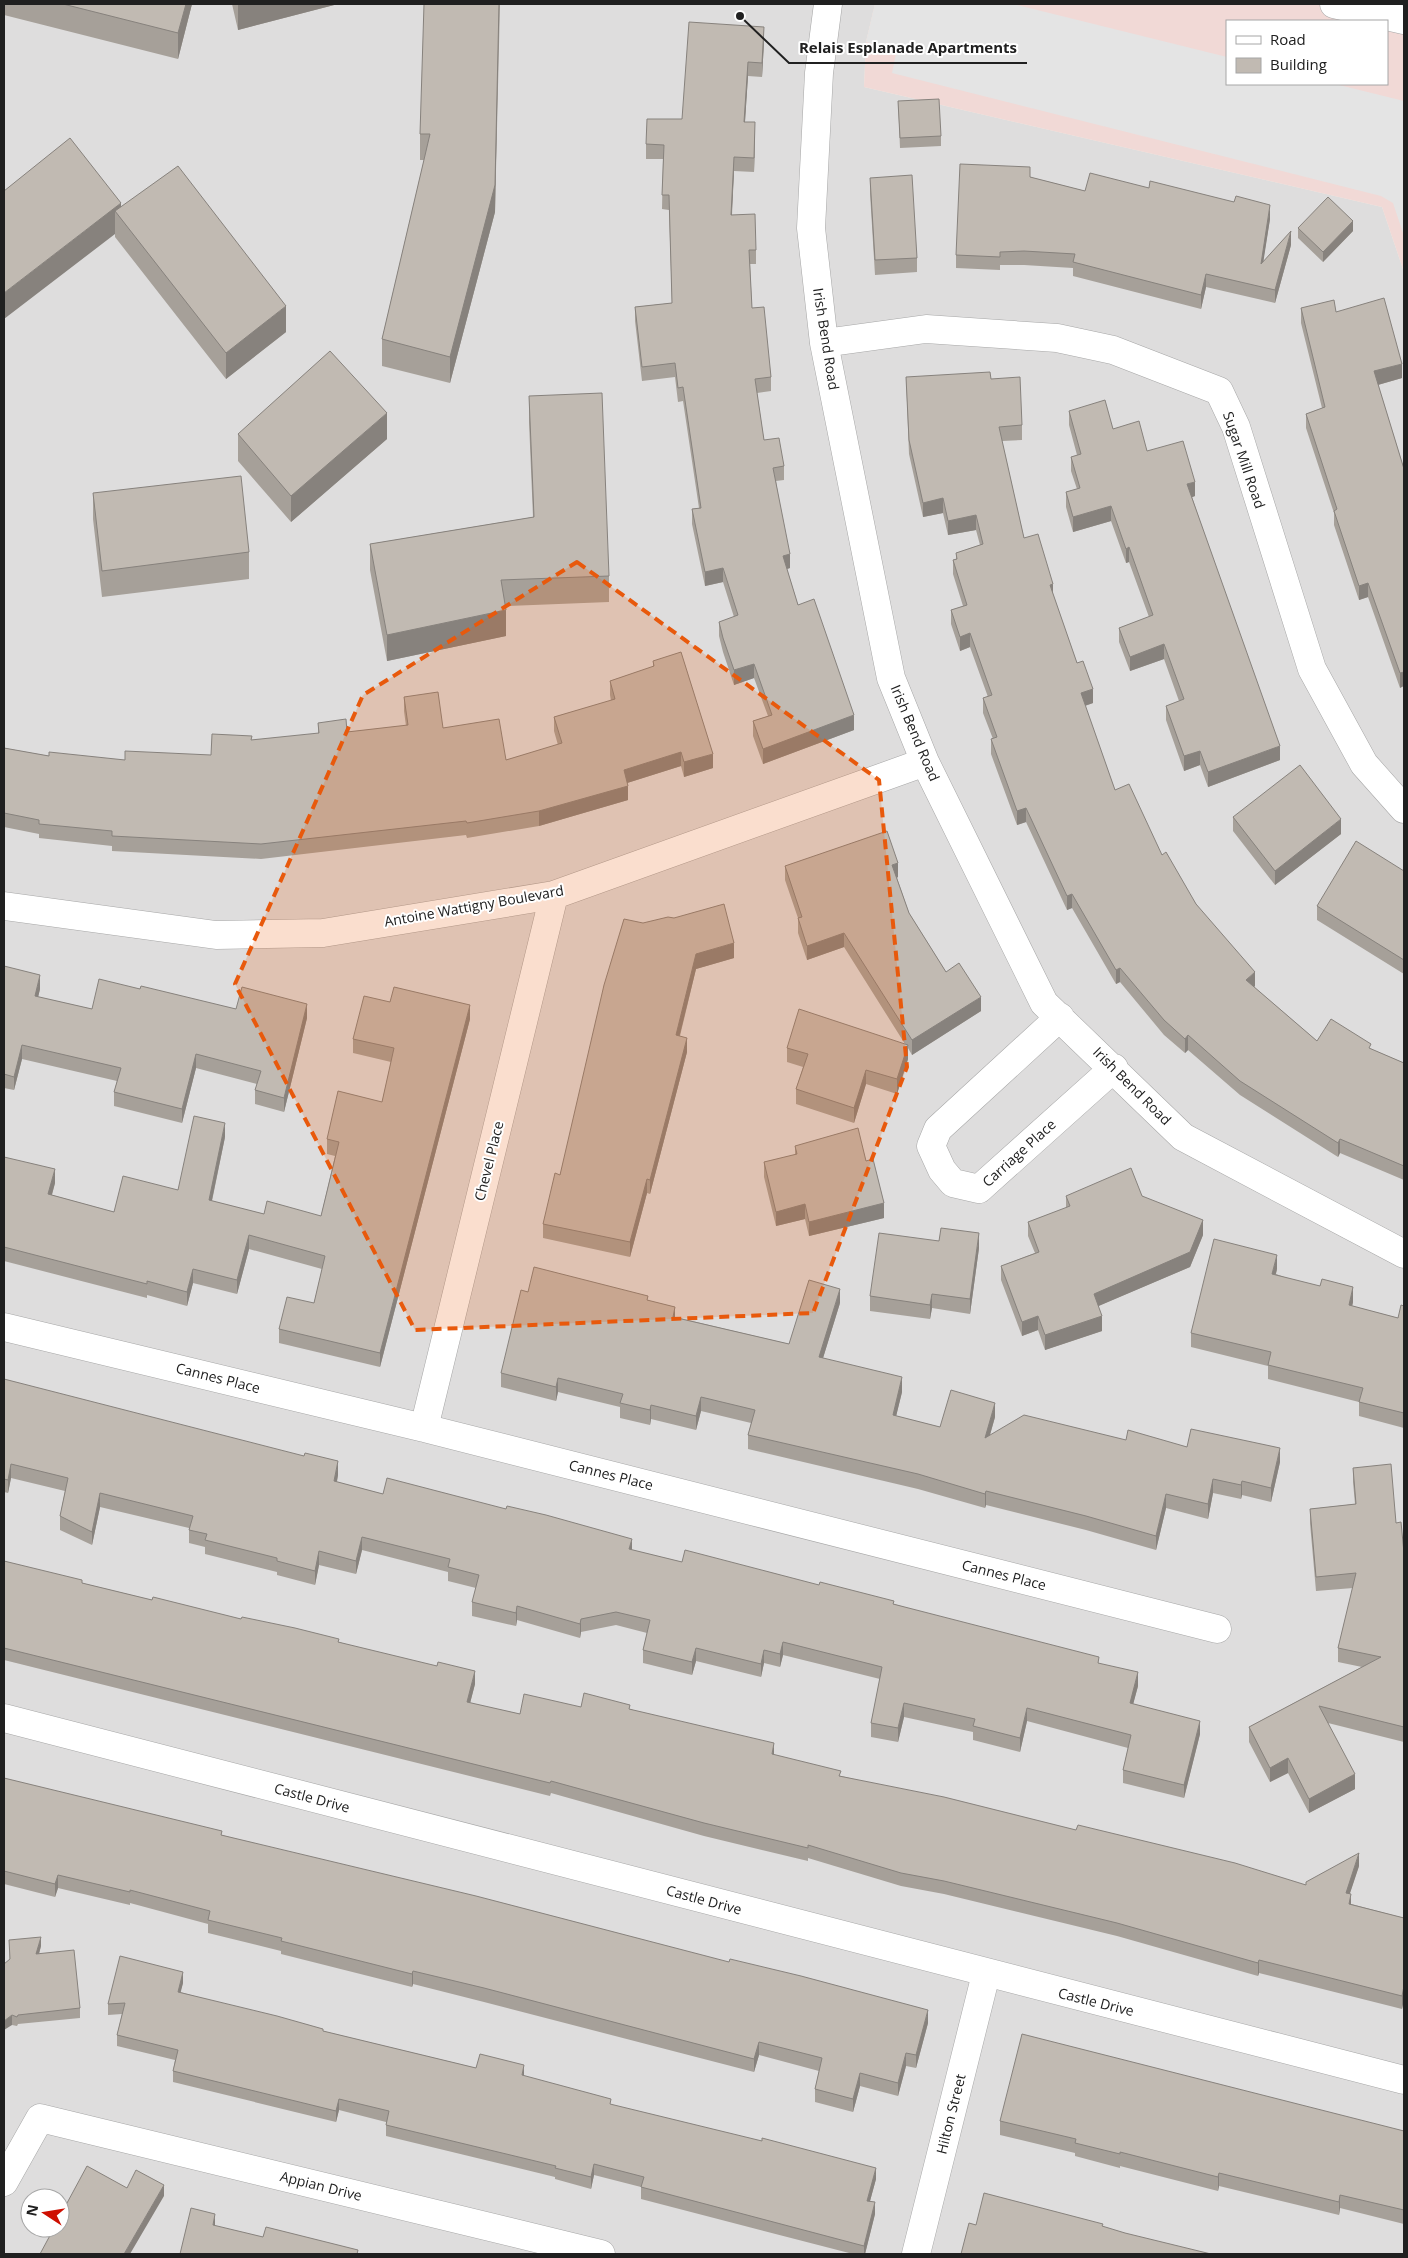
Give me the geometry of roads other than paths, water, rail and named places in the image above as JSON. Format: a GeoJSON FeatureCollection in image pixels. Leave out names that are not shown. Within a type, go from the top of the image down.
{"type":"FeatureCollection","features":[{"type":"Feature","properties":{"kind":"street","name":"Irish Bend Road"},"geometry":{"type":"LineString","coordinates":[[828,4],[819,73],[811,228],[824,344],[891,678],[925,762],[1044,1002],[1114,1068],[1183,1138],[1404,1254]]}},
{"type":"Feature","properties":{"kind":"street"},"geometry":{"type":"LineString","coordinates":[[1334,4],[1404,20]]}},
{"type":"Feature","properties":{"kind":"street","name":"Sugar Mill Road"},"geometry":{"type":"LineString","coordinates":[[824,344],[926,329],[1057,338],[1113,350],[1219,391],[1236,427],[1312,669],[1364,764],[1404,809]]}},
{"type":"Feature","properties":{"kind":"street","name":"Antoine Wattigny Boulevard"},"geometry":{"type":"LineString","coordinates":[[4,906],[216,935],[322,933],[554,894],[925,762]]}},
{"type":"Feature","properties":{"kind":"street","name":"Chevel Place"},"geometry":{"type":"LineString","coordinates":[[424,1428],[554,894]]}},
{"type":"Feature","properties":{"kind":"street","name":"Carriage Place"},"geometry":{"type":"LineString","coordinates":[[1060,1017],[938,1129],[931,1146],[942,1170],[953,1183],[979,1188],[1114,1068]]}},
{"type":"Feature","properties":{"kind":"street","name":"Cannes Place"},"geometry":{"type":"LineString","coordinates":[[4,1326],[424,1428],[1217,1629]]}},
{"type":"Feature","properties":{"kind":"street","name":"Castle Drive"},"geometry":{"type":"LineString","coordinates":[[4,1718],[986,1974],[1404,2080]]}},
{"type":"Feature","properties":{"kind":"street","name":"Hilton Street"},"geometry":{"type":"LineString","coordinates":[[916,2254],[986,1974]]}},
{"type":"Feature","properties":{"kind":"street","name":"Appian Drive"},"geometry":{"type":"LineString","coordinates":[[4,2182],[40,2118],[601,2254]]}},
{"type":"Feature","properties":{"kind":"place","name":"Relais Esplanade Apartments"},"geometry":{"type":"Point","coordinates":[740,16]}}]}
